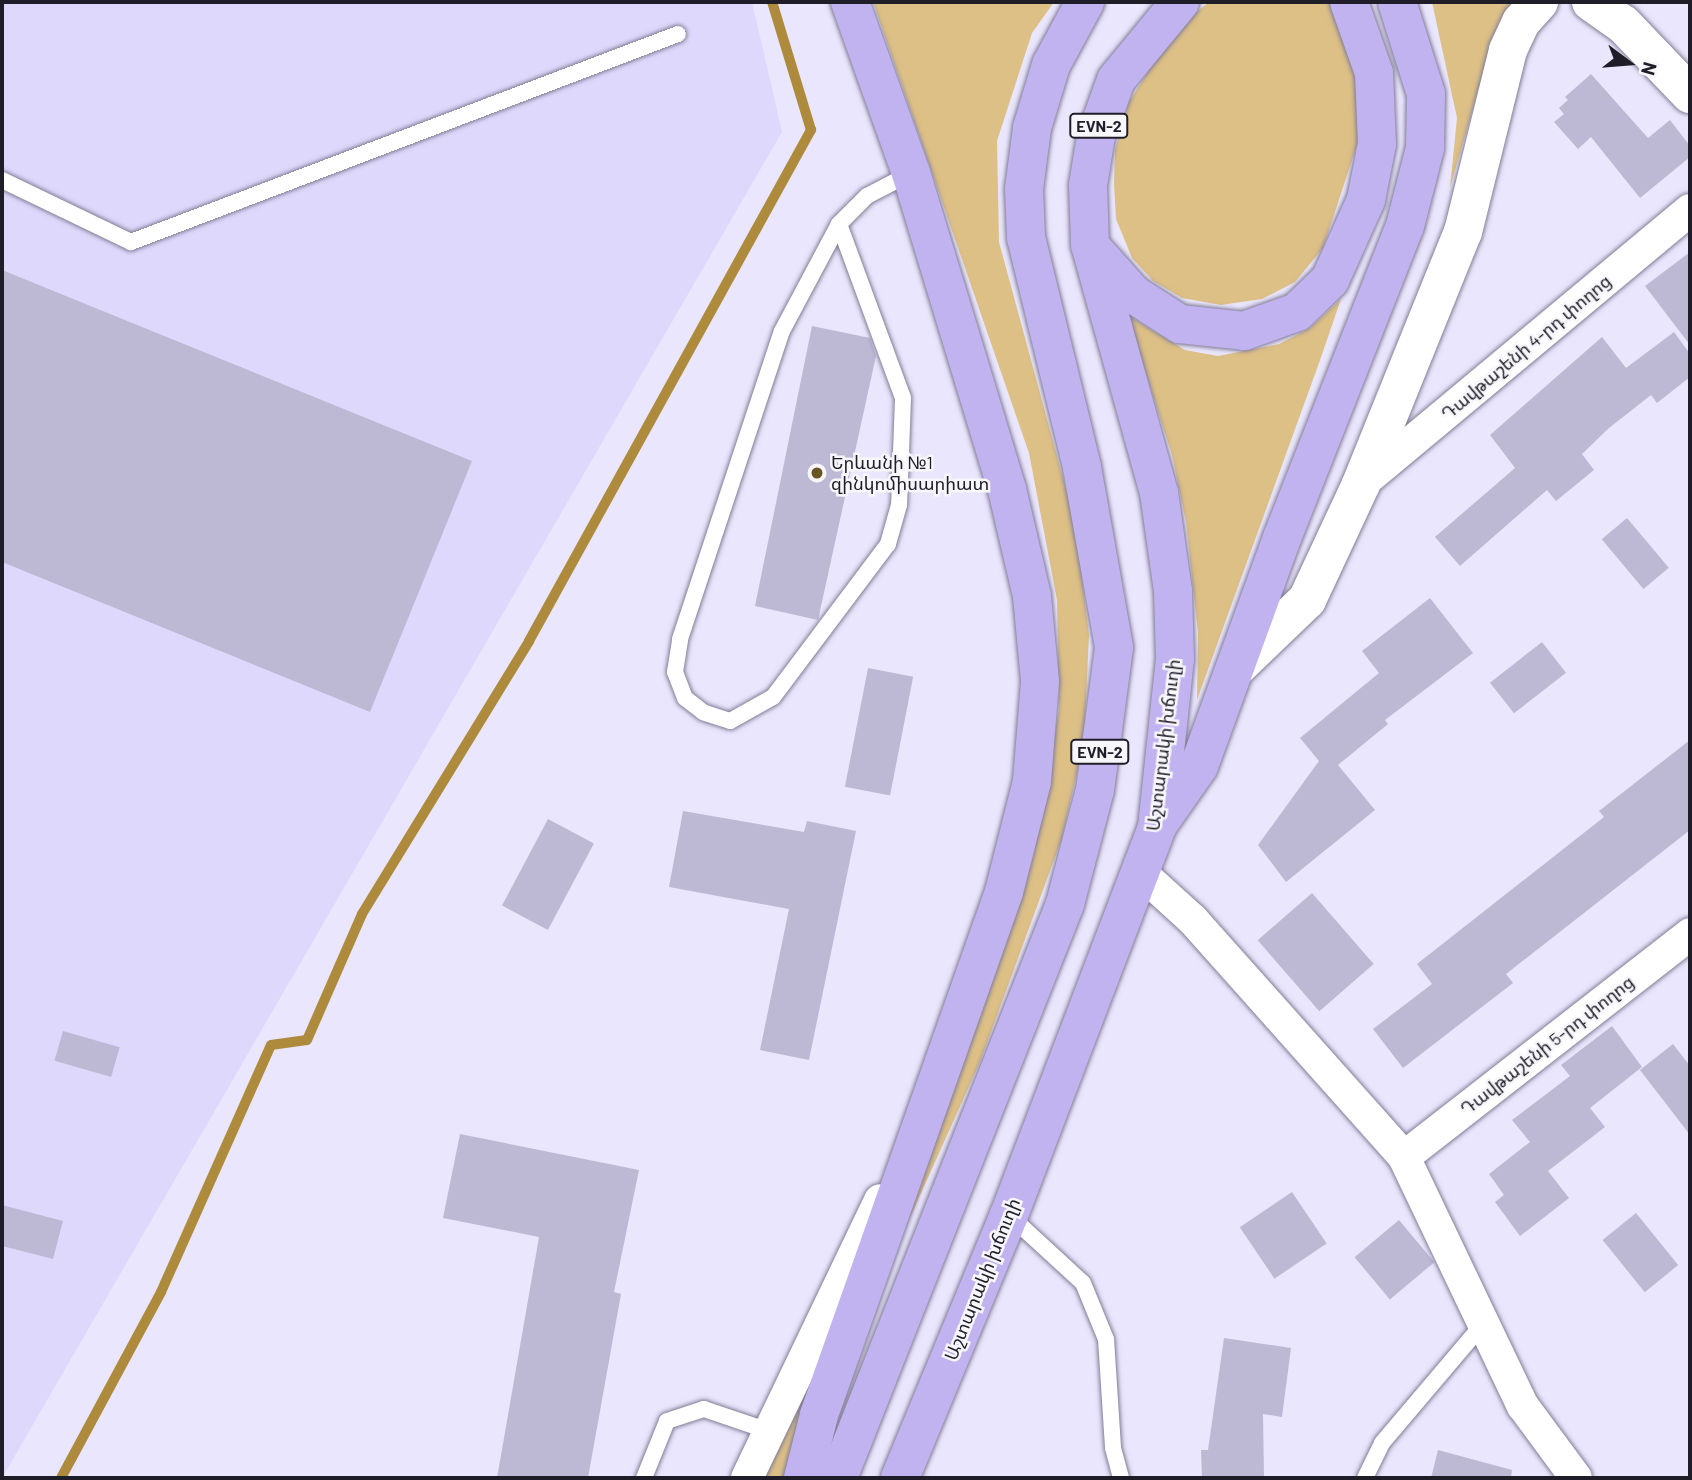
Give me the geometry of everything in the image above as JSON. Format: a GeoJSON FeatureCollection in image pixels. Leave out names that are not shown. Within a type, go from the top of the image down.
{"type":"FeatureCollection","features":[{"type":"Feature","properties":{"kind":"main road"},"geometry":{"type":"LineString","coordinates":[[803,1478],[819,1415],[943,1073],[1004,892],[1028,794],[1040,681],[1032,596],[1007,489],[911,173],[850,2]]}},
{"type":"Feature","properties":{"kind":"main road","name":"EVN-2"},"geometry":{"type":"LineString","coordinates":[[838,1478],[1065,904],[1095,790],[1114,647],[1082,467],[1029,251],[1024,189],[1032,128],[1051,65],[1085,2]]}},
{"type":"Feature","properties":{"kind":"main road","name":"Աշտարակի խճուղի"},"geometry":{"type":"LineString","coordinates":[[900,1478],[1009,1215],[1157,827],[1175,659],[1174,591],[1158,493],[1090,245],[1088,186],[1096,136],[1116,80],[1180,2]]}},
{"type":"Feature","properties":{"kind":"main road"},"geometry":{"type":"LineString","coordinates":[[1090,245],[1133,294],[1180,324],[1244,331],[1297,312],[1330,280],[1349,246],[1366,200],[1377,144],[1374,73],[1349,2]]}},
{"type":"Feature","properties":{"kind":"main road"},"geometry":{"type":"LineString","coordinates":[[1157,827],[1199,766],[1405,226],[1426,148],[1426,94],[1397,2]]}},
{"type":"Feature","properties":{"kind":"street"},"geometry":{"type":"LineString","coordinates":[[1235,669],[1307,600],[1361,484],[1463,232],[1508,50],[1521,22],[1539,2]]}},
{"type":"Feature","properties":{"kind":"street"},"geometry":{"type":"LineString","coordinates":[[1591,2],[1623,24],[1690,94]]}},
{"type":"Feature","properties":{"kind":"street","name":"Դավթաշենի 4-րդ փողոց"},"geometry":{"type":"LineString","coordinates":[[1361,484],[1690,210]]}},
{"type":"Feature","properties":{"kind":"street"},"geometry":{"type":"LineString","coordinates":[[1139,870],[1193,920],[1404,1157],[1523,1406],[1576,1478]]}},
{"type":"Feature","properties":{"kind":"street","name":"Դավթաշենի 5-րդ փողոց"},"geometry":{"type":"LineString","coordinates":[[1404,1157],[1690,934]]}},
{"type":"Feature","properties":{"kind":"street"},"geometry":{"type":"LineString","coordinates":[[747,1478],[766,1430],[943,1073]]}},
{"type":"Feature","properties":{"kind":"lane"},"geometry":{"type":"LineString","coordinates":[[2,180],[131,242],[678,34]]}},
{"type":"Feature","properties":{"kind":"lane"},"geometry":{"type":"LineString","coordinates":[[839,224],[902,398],[899,505],[888,544],[773,697],[730,720],[703,712],[685,698],[675,672],[680,639],[782,331],[839,224],[867,196],[911,173]]}},
{"type":"Feature","properties":{"kind":"lane"},"geometry":{"type":"LineString","coordinates":[[1009,1215],[1083,1283],[1106,1339],[1113,1448],[1121,1478]]}},
{"type":"Feature","properties":{"kind":"lane"},"geometry":{"type":"LineString","coordinates":[[1365,1478],[1382,1443],[1483,1324]]}},
{"type":"Feature","properties":{"kind":"lane"},"geometry":{"type":"LineString","coordinates":[[644,1478],[667,1420],[704,1409],[766,1430]]}},
{"type":"Feature","properties":{"kind":"shaded area"},"geometry":{"type":"Polygon","coordinates":[[[2,2],[752,2],[782,132],[2,1478],[2,2]]]}},
{"type":"Feature","properties":{"kind":"shaded area"},"geometry":{"type":"Polygon","coordinates":[[[873,2],[1054,2],[1032,33],[997,141],[999,242],[1075,522],[1089,635],[1084,742],[1062,838],[980,1062],[904,1231],[1033,858],[1059,709],[1057,600],[1029,453],[873,2]]]}},
{"type":"Feature","properties":{"kind":"shaded area"},"geometry":{"type":"Polygon","coordinates":[[[1209,2],[1330,2],[1347,36],[1359,81],[1358,142],[1323,248],[1295,282],[1262,299],[1221,305],[1182,298],[1153,281],[1132,258],[1116,219],[1114,184],[1115,150],[1129,102],[1174,30],[1209,2]]]}},
{"type":"Feature","properties":{"kind":"shaded area"},"geometry":{"type":"Polygon","coordinates":[[[1432,2],[1518,2],[1493,39],[1450,188],[1457,118],[1432,2]]]}},
{"type":"Feature","properties":{"kind":"shaded area"},"geometry":{"type":"Polygon","coordinates":[[[1341,299],[1197,700],[1198,633],[1186,522],[1172,455],[1127,315],[1185,350],[1218,356],[1279,344],[1310,328],[1341,299]]]}},
{"type":"Feature","properties":{"kind":"shaded area"},"geometry":{"type":"Polygon","coordinates":[[[854,1273],[788,1478],[765,1478],[798,1397],[854,1273]]]}},
{"type":"Feature","properties":{"kind":"building"},"geometry":{"type":"Polygon","coordinates":[[[1591,74],[1648,138],[1670,120],[1690,146],[1690,157],[1640,198],[1591,137],[1578,149],[1554,122],[1564,114],[1559,108],[1568,100],[1565,97],[1591,74]]]}},
{"type":"Feature","properties":{"kind":"building"},"geometry":{"type":"Polygon","coordinates":[[[1690,252],[1690,345],[1645,286],[1690,252]]]}},
{"type":"Feature","properties":{"kind":"building"},"geometry":{"type":"Polygon","coordinates":[[[2,270],[472,461],[370,712],[2,562],[2,270]]]}},
{"type":"Feature","properties":{"kind":"building","name":"Երևանի №1 զինկոմիսարիատ"},"geometry":{"type":"Polygon","coordinates":[[[812,326],[870,338],[876,356],[818,620],[755,606],[812,326]]]}},
{"type":"Feature","properties":{"kind":"building"},"geometry":{"type":"Polygon","coordinates":[[[1674,332],[1690,354],[1690,377],[1657,403],[1651,395],[1609,428],[1582,454],[1594,470],[1556,501],[1547,490],[1460,566],[1435,537],[1515,468],[1490,435],[1602,337],[1626,368],[1674,332]]]}},
{"type":"Feature","properties":{"kind":"building"},"geometry":{"type":"Polygon","coordinates":[[[1627,518],[1669,568],[1644,589],[1602,539],[1627,518]]]}},
{"type":"Feature","properties":{"kind":"building"},"geometry":{"type":"Polygon","coordinates":[[[1430,598],[1473,653],[1385,720],[1388,724],[1338,765],[1375,810],[1286,882],[1258,845],[1319,761],[1300,738],[1379,673],[1362,651],[1430,598]]]}},
{"type":"Feature","properties":{"kind":"building"},"geometry":{"type":"Polygon","coordinates":[[[1542,642],[1566,673],[1514,713],[1490,683],[1542,642]]]}},
{"type":"Feature","properties":{"kind":"building"},"geometry":{"type":"Polygon","coordinates":[[[868,668],[913,677],[890,796],[845,787],[868,668]]]}},
{"type":"Feature","properties":{"kind":"building"},"geometry":{"type":"Polygon","coordinates":[[[1690,740],[1690,830],[1506,974],[1513,983],[1403,1068],[1373,1029],[1432,984],[1417,964],[1604,817],[1599,811],[1690,740]]]}},
{"type":"Feature","properties":{"kind":"building"},"geometry":{"type":"Polygon","coordinates":[[[683,811],[804,832],[807,821],[856,831],[809,1060],[760,1050],[789,909],[669,887],[683,811]]]}},
{"type":"Feature","properties":{"kind":"building"},"geometry":{"type":"Polygon","coordinates":[[[548,819],[594,843],[548,930],[502,906],[548,819]]]}},
{"type":"Feature","properties":{"kind":"building"},"geometry":{"type":"Polygon","coordinates":[[[1312,893],[1374,964],[1319,1011],[1258,940],[1312,893]]]}},
{"type":"Feature","properties":{"kind":"building"},"geometry":{"type":"Polygon","coordinates":[[[1612,1026],[1642,1067],[1590,1108],[1605,1127],[1548,1171],[1569,1198],[1520,1236],[1495,1202],[1504,1195],[1489,1174],[1530,1142],[1512,1120],[1570,1076],[1561,1065],[1612,1026]]]}},
{"type":"Feature","properties":{"kind":"building"},"geometry":{"type":"Polygon","coordinates":[[[63,1031],[120,1047],[111,1077],[54,1061],[63,1031]]]}},
{"type":"Feature","properties":{"kind":"building"},"geometry":{"type":"Polygon","coordinates":[[[1673,1044],[1690,1066],[1690,1135],[1640,1070],[1673,1044]]]}},
{"type":"Feature","properties":{"kind":"building"},"geometry":{"type":"Polygon","coordinates":[[[460,1134],[639,1170],[614,1292],[621,1294],[588,1478],[497,1478],[539,1237],[443,1218],[460,1134]]]}},
{"type":"Feature","properties":{"kind":"building"},"geometry":{"type":"Polygon","coordinates":[[[1292,1192],[1327,1243],[1274,1279],[1240,1227],[1292,1192]]]}},
{"type":"Feature","properties":{"kind":"building"},"geometry":{"type":"Polygon","coordinates":[[[2,1205],[63,1221],[53,1259],[2,1246],[2,1205]]]}},
{"type":"Feature","properties":{"kind":"building"},"geometry":{"type":"Polygon","coordinates":[[[1636,1213],[1678,1265],[1645,1292],[1603,1240],[1636,1213]]]}},
{"type":"Feature","properties":{"kind":"building"},"geometry":{"type":"Polygon","coordinates":[[[1399,1220],[1434,1262],[1390,1299],[1355,1257],[1399,1220]]]}},
{"type":"Feature","properties":{"kind":"building"},"geometry":{"type":"Polygon","coordinates":[[[1224,1338],[1291,1348],[1282,1417],[1263,1414],[1264,1478],[1202,1478],[1201,1450],[1208,1450],[1224,1338]]]}},
{"type":"Feature","properties":{"kind":"building"},"geometry":{"type":"Polygon","coordinates":[[[1438,1450],[1512,1470],[1511,1478],[1431,1478],[1438,1450]]]}},
{"type":"Feature","properties":{"kind":"waterway"},"geometry":{"type":"LineString","coordinates":[[61,1478],[161,1292],[271,1045],[307,1040],[362,914],[529,641],[811,130],[772,2]]}},
{"type":"Feature","properties":{"kind":"place","name":"Երևանի №1 զինկոմիսարիատ"},"geometry":{"type":"Point","coordinates":[817,473]}}]}
